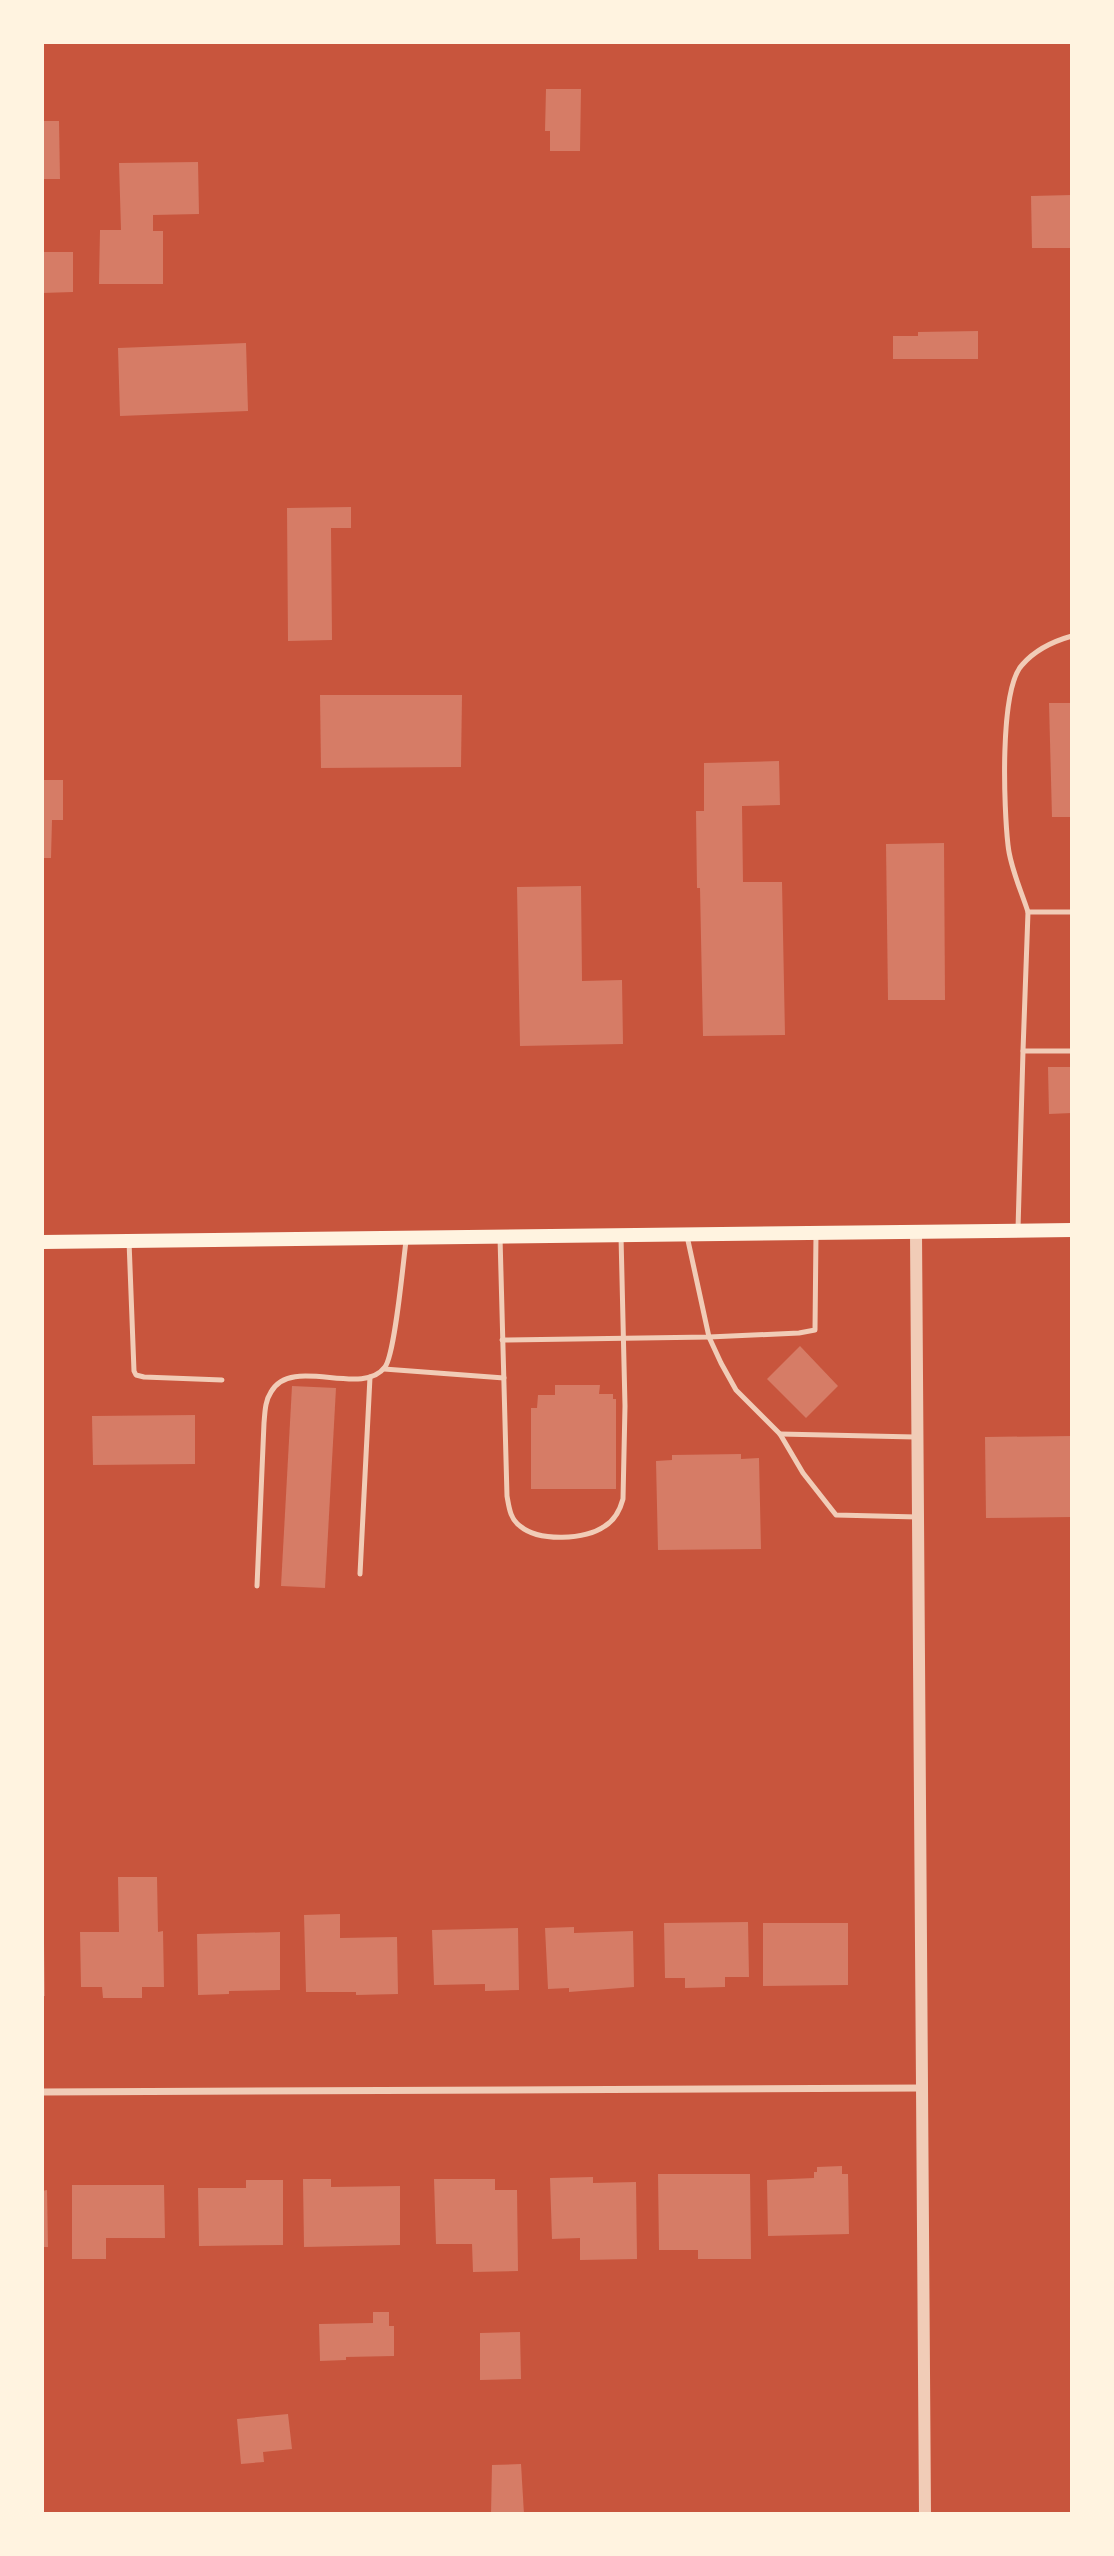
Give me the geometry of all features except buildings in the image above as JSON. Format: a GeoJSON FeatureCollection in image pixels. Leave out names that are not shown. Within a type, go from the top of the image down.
{"type":"FeatureCollection","features":[{"type":"Feature","properties":{"kind":"main road"},"geometry":{"type":"LineString","coordinates":[[42,1242],[1072,1230]]}},
{"type":"Feature","properties":{"kind":"street"},"geometry":{"type":"LineString","coordinates":[[916,1233],[925,2514]]}},
{"type":"Feature","properties":{"kind":"street"},"geometry":{"type":"LineString","coordinates":[[42,2092],[923,2088]]}},
{"type":"Feature","properties":{"kind":"lane"},"geometry":{"type":"LineString","coordinates":[[1017,1231],[1028,912],[1008,847],[1004,758],[1008,703],[1020,666],[1053,641],[1072,636]]}},
{"type":"Feature","properties":{"kind":"lane"},"geometry":{"type":"LineString","coordinates":[[1028,912],[1072,912]]}},
{"type":"Feature","properties":{"kind":"lane"},"geometry":{"type":"LineString","coordinates":[[1023,1051],[1072,1051]]}},
{"type":"Feature","properties":{"kind":"lane"},"geometry":{"type":"LineString","coordinates":[[502,1340],[709,1337],[799,1334],[815,1330],[816,1234]]}},
{"type":"Feature","properties":{"kind":"lane"},"geometry":{"type":"LineString","coordinates":[[687,1235],[709,1337],[736,1391],[780,1434],[803,1473],[836,1515],[918,1517]]}},
{"type":"Feature","properties":{"kind":"lane"},"geometry":{"type":"LineString","coordinates":[[500,1237],[507,1496],[510,1514],[517,1525],[541,1535],[576,1535],[594,1532],[614,1518],[623,1499],[625,1452],[621,1236]]}},
{"type":"Feature","properties":{"kind":"lane"},"geometry":{"type":"LineString","coordinates":[[384,1369],[391,1351],[406,1238]]}},
{"type":"Feature","properties":{"kind":"lane"},"geometry":{"type":"LineString","coordinates":[[129,1241],[136,1375],[222,1380]]}},
{"type":"Feature","properties":{"kind":"lane"},"geometry":{"type":"LineString","coordinates":[[257,1586],[264,1423],[267,1402],[272,1389],[279,1382],[292,1377],[370,1377],[384,1369],[504,1378]]}},
{"type":"Feature","properties":{"kind":"lane"},"geometry":{"type":"LineString","coordinates":[[360,1574],[370,1377]]}},
{"type":"Feature","properties":{"kind":"lane"},"geometry":{"type":"LineString","coordinates":[[780,1434],[918,1437]]}}]}
